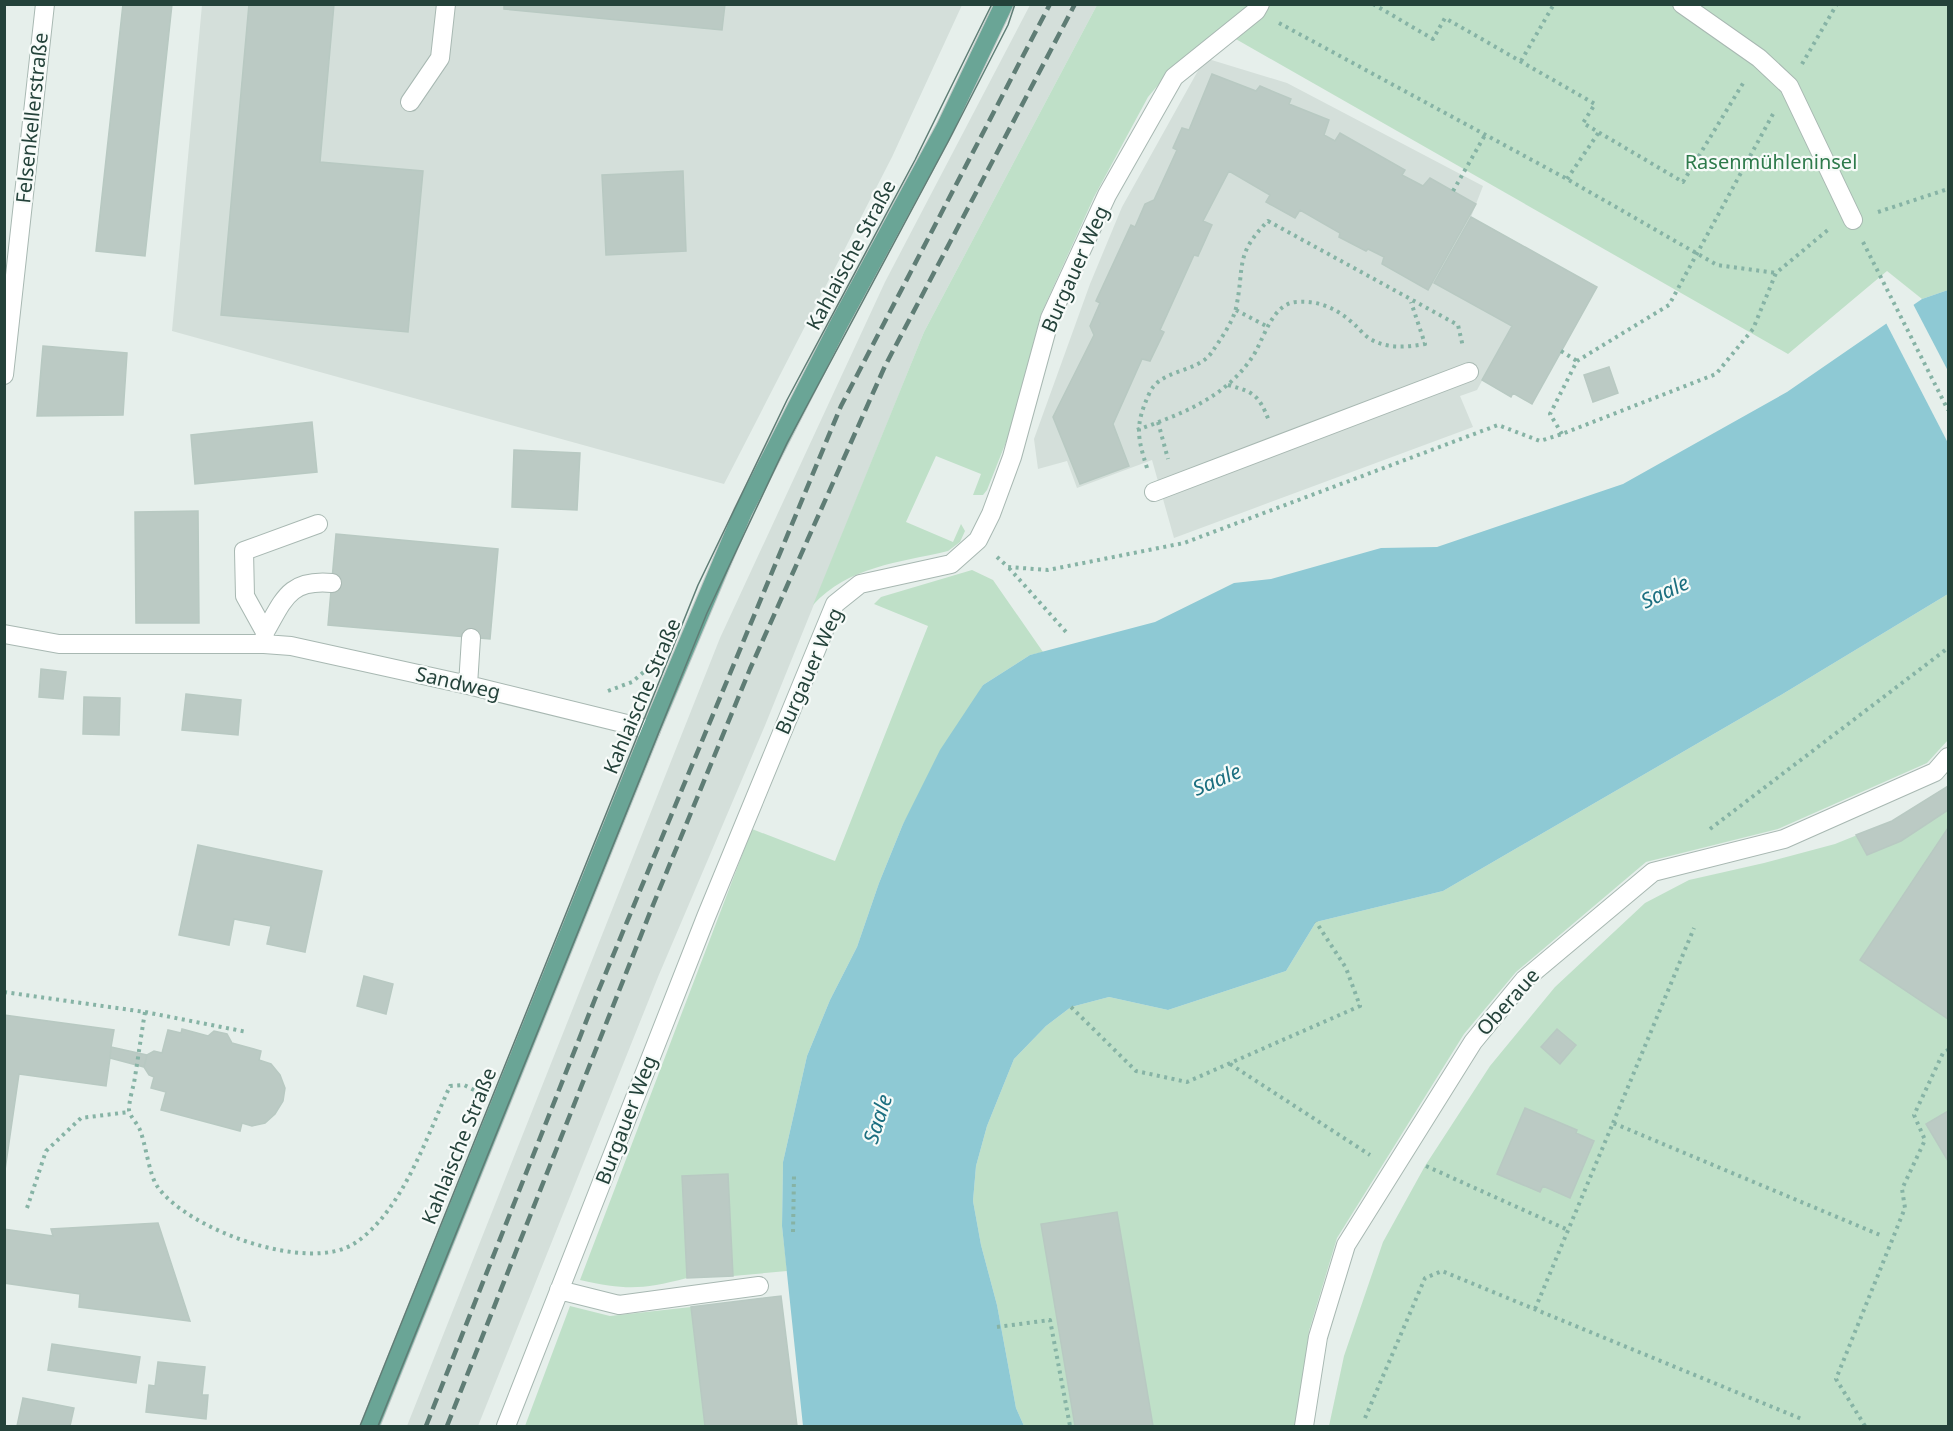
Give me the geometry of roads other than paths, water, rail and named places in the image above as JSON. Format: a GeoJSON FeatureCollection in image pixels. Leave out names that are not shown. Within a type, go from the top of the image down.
{"type":"FeatureCollection","features":[{"type":"Feature","properties":{"kind":"main road","name":"Kahlaische Straße"},"geometry":{"type":"LineString","coordinates":[[370,1426],[651,730],[743,512],[840,322],[945,128],[1004,4]]}},
{"type":"Feature","properties":{"kind":"street","name":"Felsenkellerstraße"},"geometry":{"type":"LineString","coordinates":[[4,375],[45,4]]}},
{"type":"Feature","properties":{"kind":"street"},"geometry":{"type":"LineString","coordinates":[[410,102],[440,58],[446,4]]}},
{"type":"Feature","properties":{"kind":"street"},"geometry":{"type":"LineString","coordinates":[[1682,4],[1760,58],[1789,86],[1853,220]]}},
{"type":"Feature","properties":{"kind":"street","name":"Burgauer Weg"},"geometry":{"type":"LineString","coordinates":[[506,1426],[706,917],[835,604],[860,584],[951,564],[978,540],[991,514],[1012,457],[1050,318],[1107,195],[1174,77],[1258,8]]}},
{"type":"Feature","properties":{"kind":"street"},"geometry":{"type":"LineString","coordinates":[[1154,492],[1469,372]]}},
{"type":"Feature","properties":{"kind":"street"},"geometry":{"type":"LineString","coordinates":[[264,638],[245,596],[244,551],[318,524]]}},
{"type":"Feature","properties":{"kind":"street"},"geometry":{"type":"LineString","coordinates":[[264,638],[287,594],[311,581],[332,583]]}},
{"type":"Feature","properties":{"kind":"street","name":"Sandweg"},"geometry":{"type":"LineString","coordinates":[[4,634],[59,644],[264,638],[651,730]]}},
{"type":"Feature","properties":{"kind":"street"},"geometry":{"type":"LineString","coordinates":[[468,685],[471,638]]}},
{"type":"Feature","properties":{"kind":"street","name":"Oberaue"},"geometry":{"type":"LineString","coordinates":[[1304,1426],[1318,1337],[1346,1245],[1473,1042],[1524,980],[1653,872],[1784,839],[1935,772],[1948,757]]}},
{"type":"Feature","properties":{"kind":"street"},"geometry":{"type":"LineString","coordinates":[[559,1290],[619,1305],[759,1286]]}},
{"type":"Feature","properties":{"kind":"water","name":"Saale"},"geometry":{"type":"Polygon","coordinates":[[[1948,290],[1948,594],[1781,695],[1443,891],[1316,922],[1286,971],[1168,1010],[1109,997],[1071,1007],[1046,1026],[1014,1059],[987,1126],[976,1166],[973,1201],[981,1245],[997,1305],[1016,1408],[1024,1426],[803,1426],[782,1226],[783,1162],[807,1056],[830,1000],[857,947],[879,883],[903,824],[940,750],[983,685],[1030,655],[1155,622],[1234,583],[1271,579],[1381,548],[1437,547],[1623,484],[1787,392],[1922,299],[1948,290]]]}},
{"type":"Feature","properties":{"kind":"tram line"},"geometry":{"type":"LineString","coordinates":[[360,1426],[698,585],[787,400],[915,160],[992,4]]}},
{"type":"Feature","properties":{"kind":"tram line"},"geometry":{"type":"LineString","coordinates":[[378,1426],[707,613],[787,443],[949,140],[1008,25],[1015,4]]}},
{"type":"Feature","properties":{"kind":"railway"},"geometry":{"type":"LineString","coordinates":[[426,1426],[595,999],[841,406],[1050,4]]}},
{"type":"Feature","properties":{"kind":"railway"},"geometry":{"type":"LineString","coordinates":[[447,1426],[651,910],[750,669],[885,366],[1075,4]]}},
{"type":"Feature","properties":{"kind":"park label","name":"Rasenmühleninsel"},"geometry":{"type":"Point","coordinates":[1771,162]}}]}
